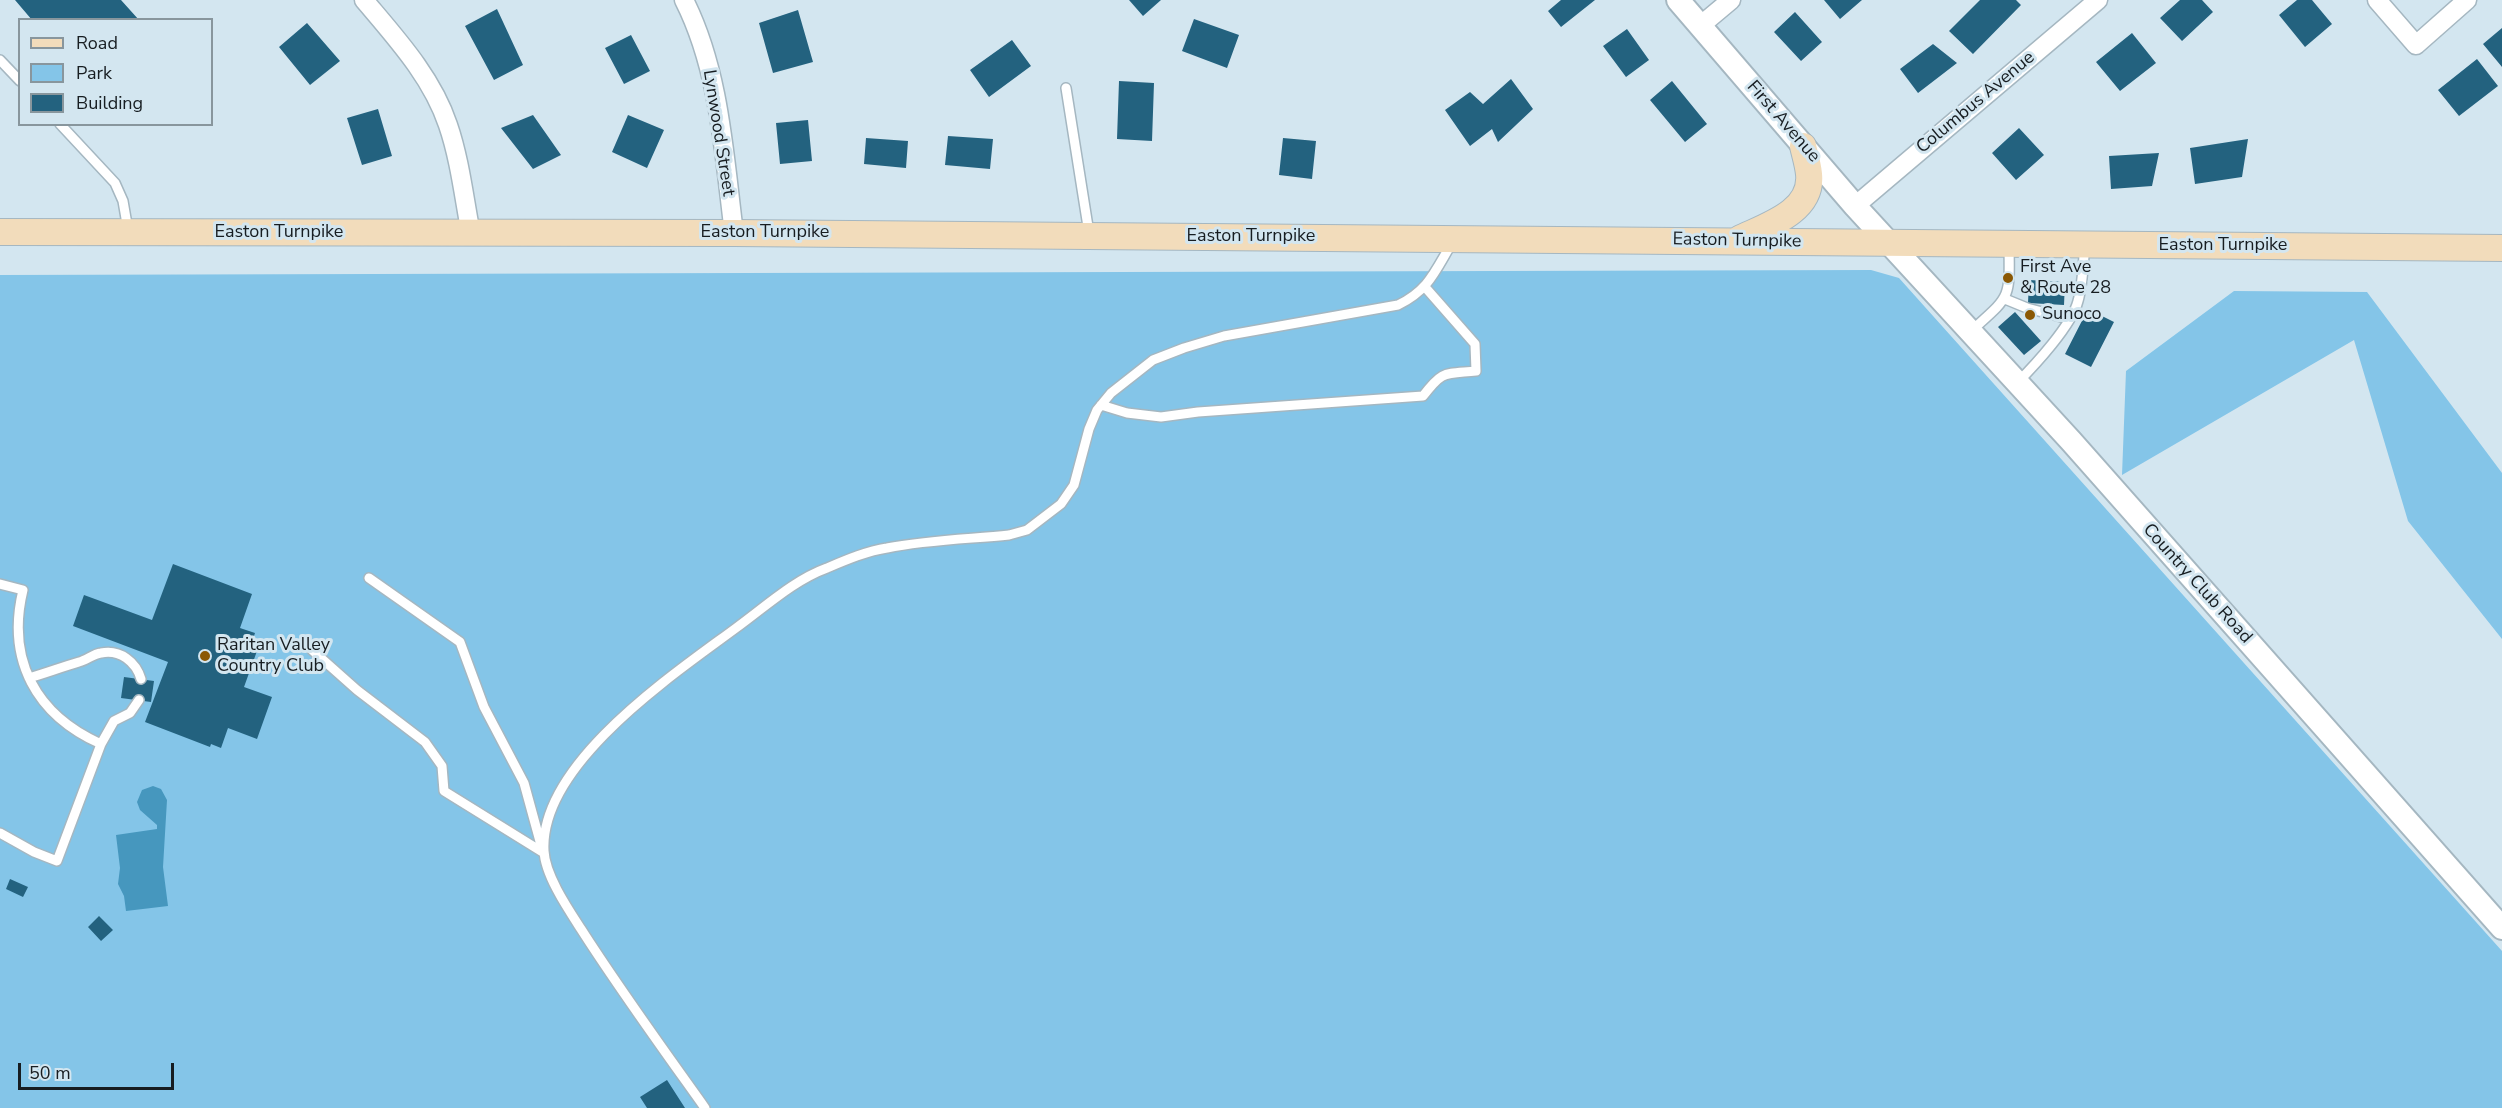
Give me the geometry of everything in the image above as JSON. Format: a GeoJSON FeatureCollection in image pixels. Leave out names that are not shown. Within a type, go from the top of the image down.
{"type":"FeatureCollection","features":[{"type":"Feature","properties":{"kind":"main road"},"geometry":{"type":"LineString","coordinates":[[1733,241],[1792,212],[1804,199],[1809,175],[1803,146]]}},
{"type":"Feature","properties":{"kind":"main road","name":"Easton Turnpike"},"geometry":{"type":"LineString","coordinates":[[0,232],[734,233],[2502,248]]}},
{"type":"Feature","properties":{"kind":"street"},"geometry":{"type":"LineString","coordinates":[[364,0],[428,82],[448,124],[471,234]]}},
{"type":"Feature","properties":{"kind":"street","name":"Lynwood Street"},"geometry":{"type":"LineString","coordinates":[[684,0],[705,54],[718,110],[734,233]]}},
{"type":"Feature","properties":{"kind":"street","name":"First Avenue"},"geometry":{"type":"LineString","coordinates":[[1678,0],[1855,206],[1890,243]]}},
{"type":"Feature","properties":{"kind":"street"},"geometry":{"type":"LineString","coordinates":[[1700,26],[1731,0]]}},
{"type":"Feature","properties":{"kind":"street","name":"Columbus Avenue"},"geometry":{"type":"LineString","coordinates":[[1855,206],[2098,0]]}},
{"type":"Feature","properties":{"kind":"street"},"geometry":{"type":"LineString","coordinates":[[2377,0],[2416,45],[2467,0]]}},
{"type":"Feature","properties":{"kind":"street","name":"Country Club Road"},"geometry":{"type":"LineString","coordinates":[[1890,243],[2502,928]]}},
{"type":"Feature","properties":{"kind":"lane"},"geometry":{"type":"LineString","coordinates":[[0,60],[18,79]]}},
{"type":"Feature","properties":{"kind":"lane"},"geometry":{"type":"LineString","coordinates":[[1066,88],[1089,236]]}},
{"type":"Feature","properties":{"kind":"lane"},"geometry":{"type":"LineString","coordinates":[[62,126],[115,183],[123,201],[129,232]]}},
{"type":"Feature","properties":{"kind":"lane"},"geometry":{"type":"LineString","coordinates":[[544,853],[544,838],[552,812],[566,782],[581,759],[617,720],[802,580],[825,568],[886,548],[1010,535],[1027,530],[1062,504],[1074,485],[1089,429],[1101,405],[1111,393],[1153,360],[1224,336],[1398,305],[1415,297],[1425,287],[1455,238]]}},
{"type":"Feature","properties":{"kind":"lane"},"geometry":{"type":"LineString","coordinates":[[1971,332],[2005,299],[2010,287],[2009,244]]}},
{"type":"Feature","properties":{"kind":"lane"},"geometry":{"type":"LineString","coordinates":[[2017,383],[2035,365],[2069,319],[2078,302],[2085,245]]}},
{"type":"Feature","properties":{"kind":"lane"},"geometry":{"type":"LineString","coordinates":[[1101,405],[1136,415],[1161,417],[1198,412],[1423,396],[1436,379],[1443,374],[1476,371],[1475,344],[1425,287]]}},
{"type":"Feature","properties":{"kind":"lane"},"geometry":{"type":"LineString","coordinates":[[2005,299],[2027,308],[2069,319]]}},
{"type":"Feature","properties":{"kind":"lane"},"geometry":{"type":"LineString","coordinates":[[369,578],[460,642],[484,707],[524,783],[550,872],[566,905],[596,952],[705,1108]]}},
{"type":"Feature","properties":{"kind":"lane"},"geometry":{"type":"LineString","coordinates":[[0,584],[23,590],[18,626],[22,661],[38,695],[58,718],[82,735],[101,744]]}},
{"type":"Feature","properties":{"kind":"lane"},"geometry":{"type":"LineString","coordinates":[[312,650],[357,690],[424,742],[442,766],[444,791],[544,853]]}},
{"type":"Feature","properties":{"kind":"lane"},"geometry":{"type":"LineString","coordinates":[[29,678],[110,652],[128,659],[135,666],[141,679]]}},
{"type":"Feature","properties":{"kind":"lane"},"geometry":{"type":"LineString","coordinates":[[0,833],[34,852],[57,861],[101,744],[114,721],[130,713],[139,700]]}},
{"type":"Feature","properties":{"kind":"green space"},"geometry":{"type":"Polygon","coordinates":[[[1871,270],[1899,278],[2502,951],[2502,1108],[0,1108],[0,275],[1871,270]]]}},
{"type":"Feature","properties":{"kind":"green space"},"geometry":{"type":"Polygon","coordinates":[[[2234,291],[2367,292],[2502,473],[2502,639],[2408,521],[2354,340],[2122,475],[2126,371],[2234,291]]]}},
{"type":"Feature","properties":{"kind":"shaded area"},"geometry":{"type":"Polygon","coordinates":[[[153,786],[161,789],[167,800],[163,867],[168,906],[126,911],[124,896],[118,884],[120,868],[116,835],[157,829],[157,825],[140,810],[137,802],[142,790],[153,786]]]}},
{"type":"Feature","properties":{"kind":"building"},"geometry":{"type":"Polygon","coordinates":[[[15,0],[121,0],[137,18],[30,18],[15,0]]]}},
{"type":"Feature","properties":{"kind":"building"},"geometry":{"type":"Polygon","coordinates":[[[1129,0],[1161,0],[1143,16],[1129,0]]]}},
{"type":"Feature","properties":{"kind":"building"},"geometry":{"type":"Polygon","coordinates":[[[1561,0],[1595,0],[1561,27],[1548,11],[1561,0]]]}},
{"type":"Feature","properties":{"kind":"building"},"geometry":{"type":"Polygon","coordinates":[[[1824,0],[1862,0],[1840,19],[1824,0]]]}},
{"type":"Feature","properties":{"kind":"building"},"geometry":{"type":"Polygon","coordinates":[[[1980,0],[2016,0],[2021,5],[1973,54],[1949,31],[1980,0]]]}},
{"type":"Feature","properties":{"kind":"building"},"geometry":{"type":"Polygon","coordinates":[[[2180,0],[2202,0],[2213,12],[2182,41],[2160,18],[2180,0]]]}},
{"type":"Feature","properties":{"kind":"building"},"geometry":{"type":"Polygon","coordinates":[[[2297,0],[2312,0],[2332,24],[2305,47],[2279,15],[2297,0]]]}},
{"type":"Feature","properties":{"kind":"building"},"geometry":{"type":"Polygon","coordinates":[[[497,9],[523,65],[494,80],[465,26],[497,9]]]}},
{"type":"Feature","properties":{"kind":"building"},"geometry":{"type":"Polygon","coordinates":[[[798,10],[813,62],[773,73],[759,23],[798,10]]]}},
{"type":"Feature","properties":{"kind":"building"},"geometry":{"type":"Polygon","coordinates":[[[1795,12],[1822,42],[1801,61],[1774,32],[1795,12]]]}},
{"type":"Feature","properties":{"kind":"building"},"geometry":{"type":"Polygon","coordinates":[[[1194,19],[1239,35],[1227,68],[1182,51],[1194,19]]]}},
{"type":"Feature","properties":{"kind":"building"},"geometry":{"type":"Polygon","coordinates":[[[307,23],[340,61],[310,85],[279,47],[307,23]]]}},
{"type":"Feature","properties":{"kind":"building"},"geometry":{"type":"Polygon","coordinates":[[[2502,28],[2502,67],[2483,44],[2502,28]]]}},
{"type":"Feature","properties":{"kind":"building"},"geometry":{"type":"Polygon","coordinates":[[[1627,29],[1649,60],[1626,77],[1603,46],[1627,29]]]}},
{"type":"Feature","properties":{"kind":"building"},"geometry":{"type":"Polygon","coordinates":[[[2132,33],[2156,63],[2120,91],[2096,62],[2132,33]]]}},
{"type":"Feature","properties":{"kind":"building"},"geometry":{"type":"Polygon","coordinates":[[[631,35],[650,71],[624,84],[605,48],[631,35]]]}},
{"type":"Feature","properties":{"kind":"building"},"geometry":{"type":"Polygon","coordinates":[[[1012,40],[1031,66],[989,97],[970,70],[1012,40]]]}},
{"type":"Feature","properties":{"kind":"building"},"geometry":{"type":"Polygon","coordinates":[[[1933,44],[1957,63],[1918,93],[1900,69],[1933,44]]]}},
{"type":"Feature","properties":{"kind":"building"},"geometry":{"type":"Polygon","coordinates":[[[2477,59],[2498,86],[2459,116],[2438,90],[2477,59]]]}},
{"type":"Feature","properties":{"kind":"building"},"geometry":{"type":"Polygon","coordinates":[[[1511,79],[1533,109],[1498,142],[1492,129],[1470,146],[1445,110],[1470,92],[1483,104],[1511,79]]]}},
{"type":"Feature","properties":{"kind":"building"},"geometry":{"type":"Polygon","coordinates":[[[1119,81],[1154,83],[1152,141],[1117,139],[1119,81]]]}},
{"type":"Feature","properties":{"kind":"building"},"geometry":{"type":"Polygon","coordinates":[[[1672,81],[1707,124],[1685,142],[1650,100],[1672,81]]]}},
{"type":"Feature","properties":{"kind":"building"},"geometry":{"type":"Polygon","coordinates":[[[378,109],[392,156],[362,165],[347,118],[378,109]]]}},
{"type":"Feature","properties":{"kind":"building"},"geometry":{"type":"Polygon","coordinates":[[[533,115],[561,155],[533,169],[501,128],[533,115]]]}},
{"type":"Feature","properties":{"kind":"building"},"geometry":{"type":"Polygon","coordinates":[[[628,115],[664,130],[647,168],[612,152],[628,115]]]}},
{"type":"Feature","properties":{"kind":"building"},"geometry":{"type":"Polygon","coordinates":[[[808,120],[812,161],[780,164],[776,123],[808,120]]]}},
{"type":"Feature","properties":{"kind":"building"},"geometry":{"type":"Polygon","coordinates":[[[2019,128],[2044,155],[2016,180],[1992,153],[2019,128]]]}},
{"type":"Feature","properties":{"kind":"building"},"geometry":{"type":"Polygon","coordinates":[[[948,136],[993,139],[990,169],[945,165],[948,136]]]}},
{"type":"Feature","properties":{"kind":"building"},"geometry":{"type":"Polygon","coordinates":[[[866,138],[908,141],[906,168],[864,164],[866,138]]]}},
{"type":"Feature","properties":{"kind":"building"},"geometry":{"type":"Polygon","coordinates":[[[1283,138],[1316,141],[1312,179],[1279,175],[1283,138]]]}},
{"type":"Feature","properties":{"kind":"building"},"geometry":{"type":"Polygon","coordinates":[[[2248,139],[2242,177],[2195,184],[2190,148],[2248,139]]]}},
{"type":"Feature","properties":{"kind":"building"},"geometry":{"type":"Polygon","coordinates":[[[2159,153],[2152,186],[2111,189],[2109,156],[2159,153]]]}},
{"type":"Feature","properties":{"kind":"building"},"geometry":{"type":"Polygon","coordinates":[[[2029,280],[2065,282],[2064,305],[2028,303],[2029,280]]]}},
{"type":"Feature","properties":{"kind":"building"},"geometry":{"type":"Polygon","coordinates":[[[2088,309],[2114,322],[2091,367],[2065,354],[2088,309]]]}},
{"type":"Feature","properties":{"kind":"building"},"geometry":{"type":"Polygon","coordinates":[[[2015,312],[2041,341],[2024,355],[1998,327],[2015,312]]]}},
{"type":"Feature","properties":{"kind":"building","name":"Raritan Valley Country Club"},"geometry":{"type":"Polygon","coordinates":[[[173,564],[252,594],[240,628],[255,633],[250,648],[257,651],[244,687],[272,697],[257,739],[228,728],[221,748],[211,744],[210,747],[145,722],[168,662],[73,626],[84,595],[152,620],[173,564]]]}},
{"type":"Feature","properties":{"kind":"building"},"geometry":{"type":"Polygon","coordinates":[[[124,677],[154,681],[151,702],[121,698],[124,677]]]}},
{"type":"Feature","properties":{"kind":"building"},"geometry":{"type":"Polygon","coordinates":[[[10,879],[28,887],[23,897],[6,889],[10,879]]]}},
{"type":"Feature","properties":{"kind":"building"},"geometry":{"type":"Polygon","coordinates":[[[99,916],[113,930],[101,941],[88,927],[99,916]]]}},
{"type":"Feature","properties":{"kind":"building"},"geometry":{"type":"Polygon","coordinates":[[[667,1080],[685,1108],[647,1108],[640,1097],[667,1080]]]}},
{"type":"Feature","properties":{"kind":"place","name":"First Ave & Route 28"},"geometry":{"type":"Point","coordinates":[2008,278]}},
{"type":"Feature","properties":{"kind":"place","name":"Sunoco"},"geometry":{"type":"Point","coordinates":[2030,315]}},
{"type":"Feature","properties":{"kind":"place","name":"Raritan Valley Country Club"},"geometry":{"type":"Point","coordinates":[205,656]}}]}
